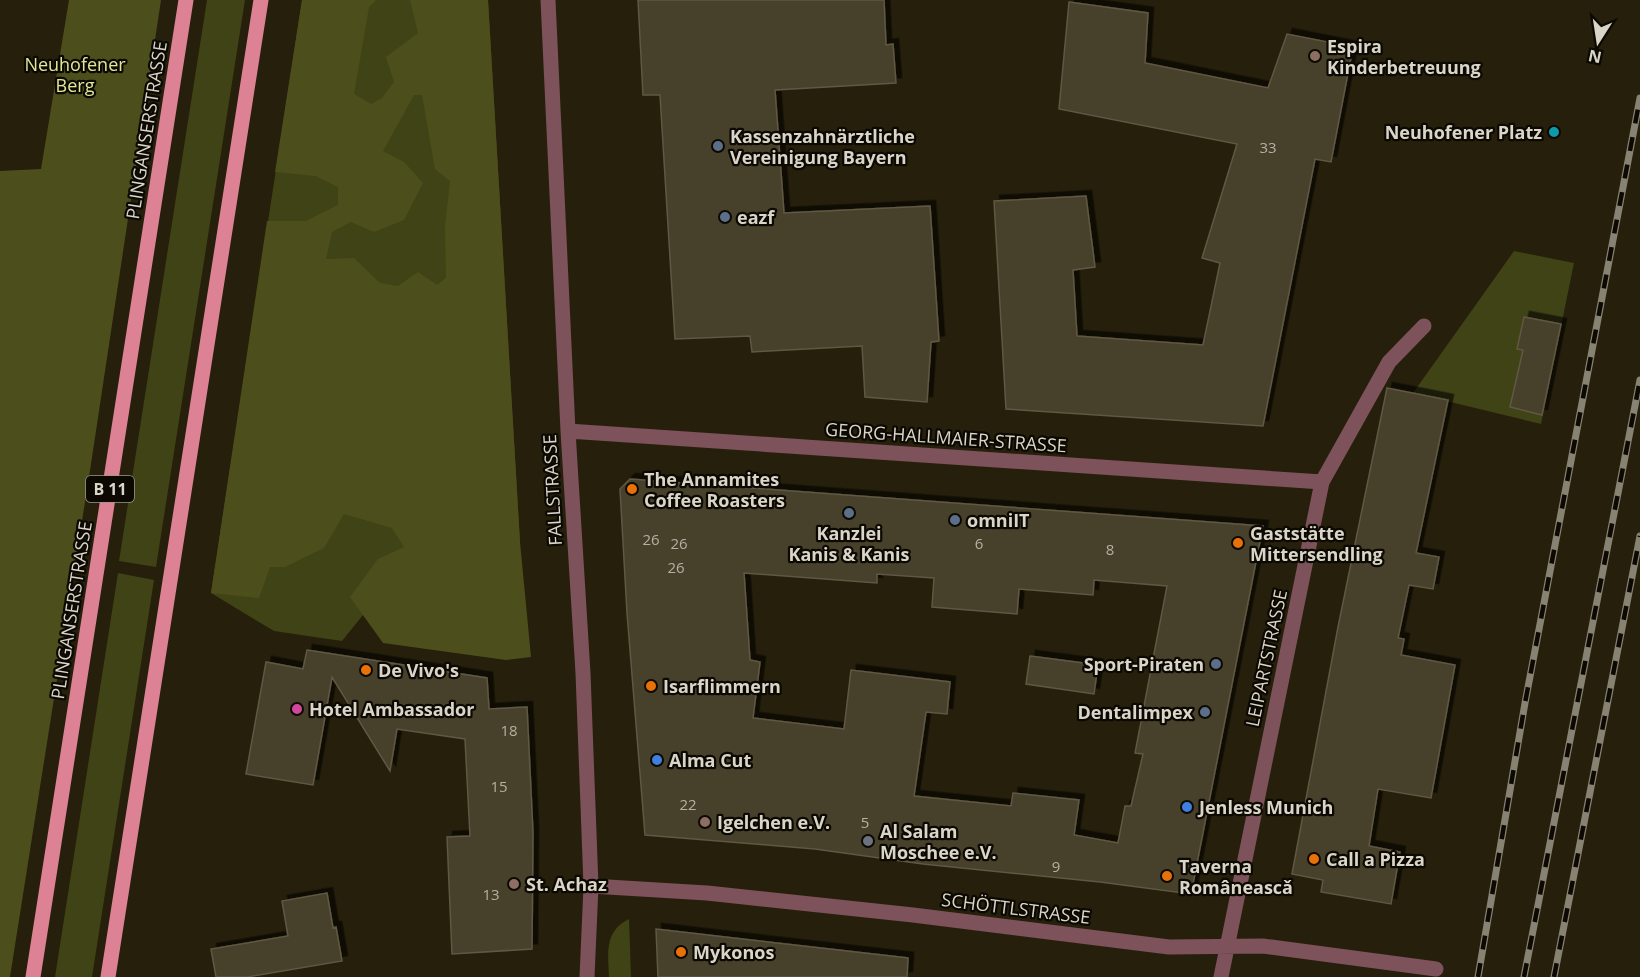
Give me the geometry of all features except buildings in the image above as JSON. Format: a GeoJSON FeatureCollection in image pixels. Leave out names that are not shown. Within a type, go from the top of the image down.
{"type":"FeatureCollection","features":[{"type":"Feature","properties":{"kind":"main road","name":"PLINGANSERSTRASSE"},"geometry":{"type":"LineString","coordinates":[[33,977],[186,0]]}},
{"type":"Feature","properties":{"kind":"main road"},"geometry":{"type":"LineString","coordinates":[[108,977],[261,0]]}},
{"type":"Feature","properties":{"kind":"street","name":"FALLSTRASSE"},"geometry":{"type":"LineString","coordinates":[[548,0],[568,431],[583,674],[591,886],[587,977]]}},
{"type":"Feature","properties":{"kind":"street","name":"LEIPARTSTRASSE"},"geometry":{"type":"LineString","coordinates":[[1221,977],[1322,482],[1389,362],[1424,326]]}},
{"type":"Feature","properties":{"kind":"street","name":"GEORG-HALLMAIER-STRASSE"},"geometry":{"type":"LineString","coordinates":[[568,431],[1322,482]]}},
{"type":"Feature","properties":{"kind":"street","name":"SCHÖTTLSTRASSE"},"geometry":{"type":"LineString","coordinates":[[591,886],[719,894],[914,915],[1169,947],[1263,946],[1436,969]]}},
{"type":"Feature","properties":{"kind":"green space","name":"Neuhofener Berg"},"geometry":{"type":"Polygon","coordinates":[[[69,0],[161,0],[10,977],[0,977],[0,171],[41,169],[69,0]]]}},
{"type":"Feature","properties":{"kind":"green space"},"geometry":{"type":"Polygon","coordinates":[[[207,0],[245,0],[156,567],[119,561],[207,0]]]}},
{"type":"Feature","properties":{"kind":"green space"},"geometry":{"type":"Polygon","coordinates":[[[302,0],[488,0],[520,542],[363,615],[342,641],[274,631],[211,593],[302,0]]]}},
{"type":"Feature","properties":{"kind":"green space"},"geometry":{"type":"Polygon","coordinates":[[[302,0],[376,0],[369,7],[354,94],[371,104],[382,98],[394,82],[386,57],[418,33],[410,0],[488,0],[520,542],[531,657],[506,660],[383,643],[350,597],[378,559],[404,547],[392,528],[344,514],[324,548],[285,567],[270,567],[259,598],[211,593],[267,221],[306,221],[338,205],[338,187],[316,176],[275,172],[302,0]],[[414,95],[383,151],[404,162],[423,183],[404,220],[374,232],[351,222],[332,232],[326,259],[354,258],[380,283],[398,286],[418,272],[437,285],[446,278],[445,227],[450,181],[435,169],[422,95],[414,95]]]}},
{"type":"Feature","properties":{"kind":"green space"},"geometry":{"type":"Polygon","coordinates":[[[1514,251],[1574,263],[1541,424],[1413,393],[1514,251]]]}},
{"type":"Feature","properties":{"kind":"green space"},"geometry":{"type":"Polygon","coordinates":[[[118,573],[154,580],[92,977],[55,977],[118,573]]]}},
{"type":"Feature","properties":{"kind":"green space"},"geometry":{"type":"Polygon","coordinates":[[[629,919],[631,977],[609,977],[608,952],[611,937],[621,924],[629,919]]]}},
{"type":"Feature","properties":{"kind":"railway"},"geometry":{"type":"LineString","coordinates":[[1478,977],[1525,703],[1640,98]]}},
{"type":"Feature","properties":{"kind":"railway"},"geometry":{"type":"LineString","coordinates":[[1524,977],[1640,380]]}},
{"type":"Feature","properties":{"kind":"railway"},"geometry":{"type":"LineString","coordinates":[[1554,977],[1640,536]]}},
{"type":"Feature","properties":{"kind":"place","name":"Espira Kinderbetreuung"},"geometry":{"type":"Point","coordinates":[1315,56]}},
{"type":"Feature","properties":{"kind":"place","name":"Neuhofener Platz"},"geometry":{"type":"Point","coordinates":[1554,132]}},
{"type":"Feature","properties":{"kind":"place","name":"Kassenzahnärztliche Vereinigung Bayern"},"geometry":{"type":"Point","coordinates":[718,146]}},
{"type":"Feature","properties":{"kind":"place","name":"eazf"},"geometry":{"type":"Point","coordinates":[725,217]}},
{"type":"Feature","properties":{"kind":"place","name":"The Annamites Coffee Roasters"},"geometry":{"type":"Point","coordinates":[632,489]}},
{"type":"Feature","properties":{"kind":"place","name":"Kanzlei Kanis & Kanis"},"geometry":{"type":"Point","coordinates":[849,513]}},
{"type":"Feature","properties":{"kind":"place","name":"omniIT"},"geometry":{"type":"Point","coordinates":[955,520]}},
{"type":"Feature","properties":{"kind":"place","name":"Gaststätte Mittersendling"},"geometry":{"type":"Point","coordinates":[1238,543]}},
{"type":"Feature","properties":{"kind":"place","name":"Sport-Piraten"},"geometry":{"type":"Point","coordinates":[1216,664]}},
{"type":"Feature","properties":{"kind":"place","name":"De Vivo's"},"geometry":{"type":"Point","coordinates":[366,670]}},
{"type":"Feature","properties":{"kind":"place","name":"Isarflimmern"},"geometry":{"type":"Point","coordinates":[651,686]}},
{"type":"Feature","properties":{"kind":"place","name":"Hotel Ambassador"},"geometry":{"type":"Point","coordinates":[297,709]}},
{"type":"Feature","properties":{"kind":"place","name":"Dentalimpex"},"geometry":{"type":"Point","coordinates":[1205,712]}},
{"type":"Feature","properties":{"kind":"place","name":"Alma Cut"},"geometry":{"type":"Point","coordinates":[657,760]}},
{"type":"Feature","properties":{"kind":"place","name":"Jenless Munich"},"geometry":{"type":"Point","coordinates":[1187,807]}},
{"type":"Feature","properties":{"kind":"place","name":"Igelchen e.V."},"geometry":{"type":"Point","coordinates":[705,822]}},
{"type":"Feature","properties":{"kind":"place","name":"Al Salam Moschee e.V."},"geometry":{"type":"Point","coordinates":[868,841]}},
{"type":"Feature","properties":{"kind":"place","name":"Call a Pizza"},"geometry":{"type":"Point","coordinates":[1314,859]}},
{"type":"Feature","properties":{"kind":"place","name":"Taverna Româneascǎ"},"geometry":{"type":"Point","coordinates":[1167,876]}},
{"type":"Feature","properties":{"kind":"place","name":"St. Achaz"},"geometry":{"type":"Point","coordinates":[514,884]}},
{"type":"Feature","properties":{"kind":"place","name":"Mykonos"},"geometry":{"type":"Point","coordinates":[681,952]}}]}
